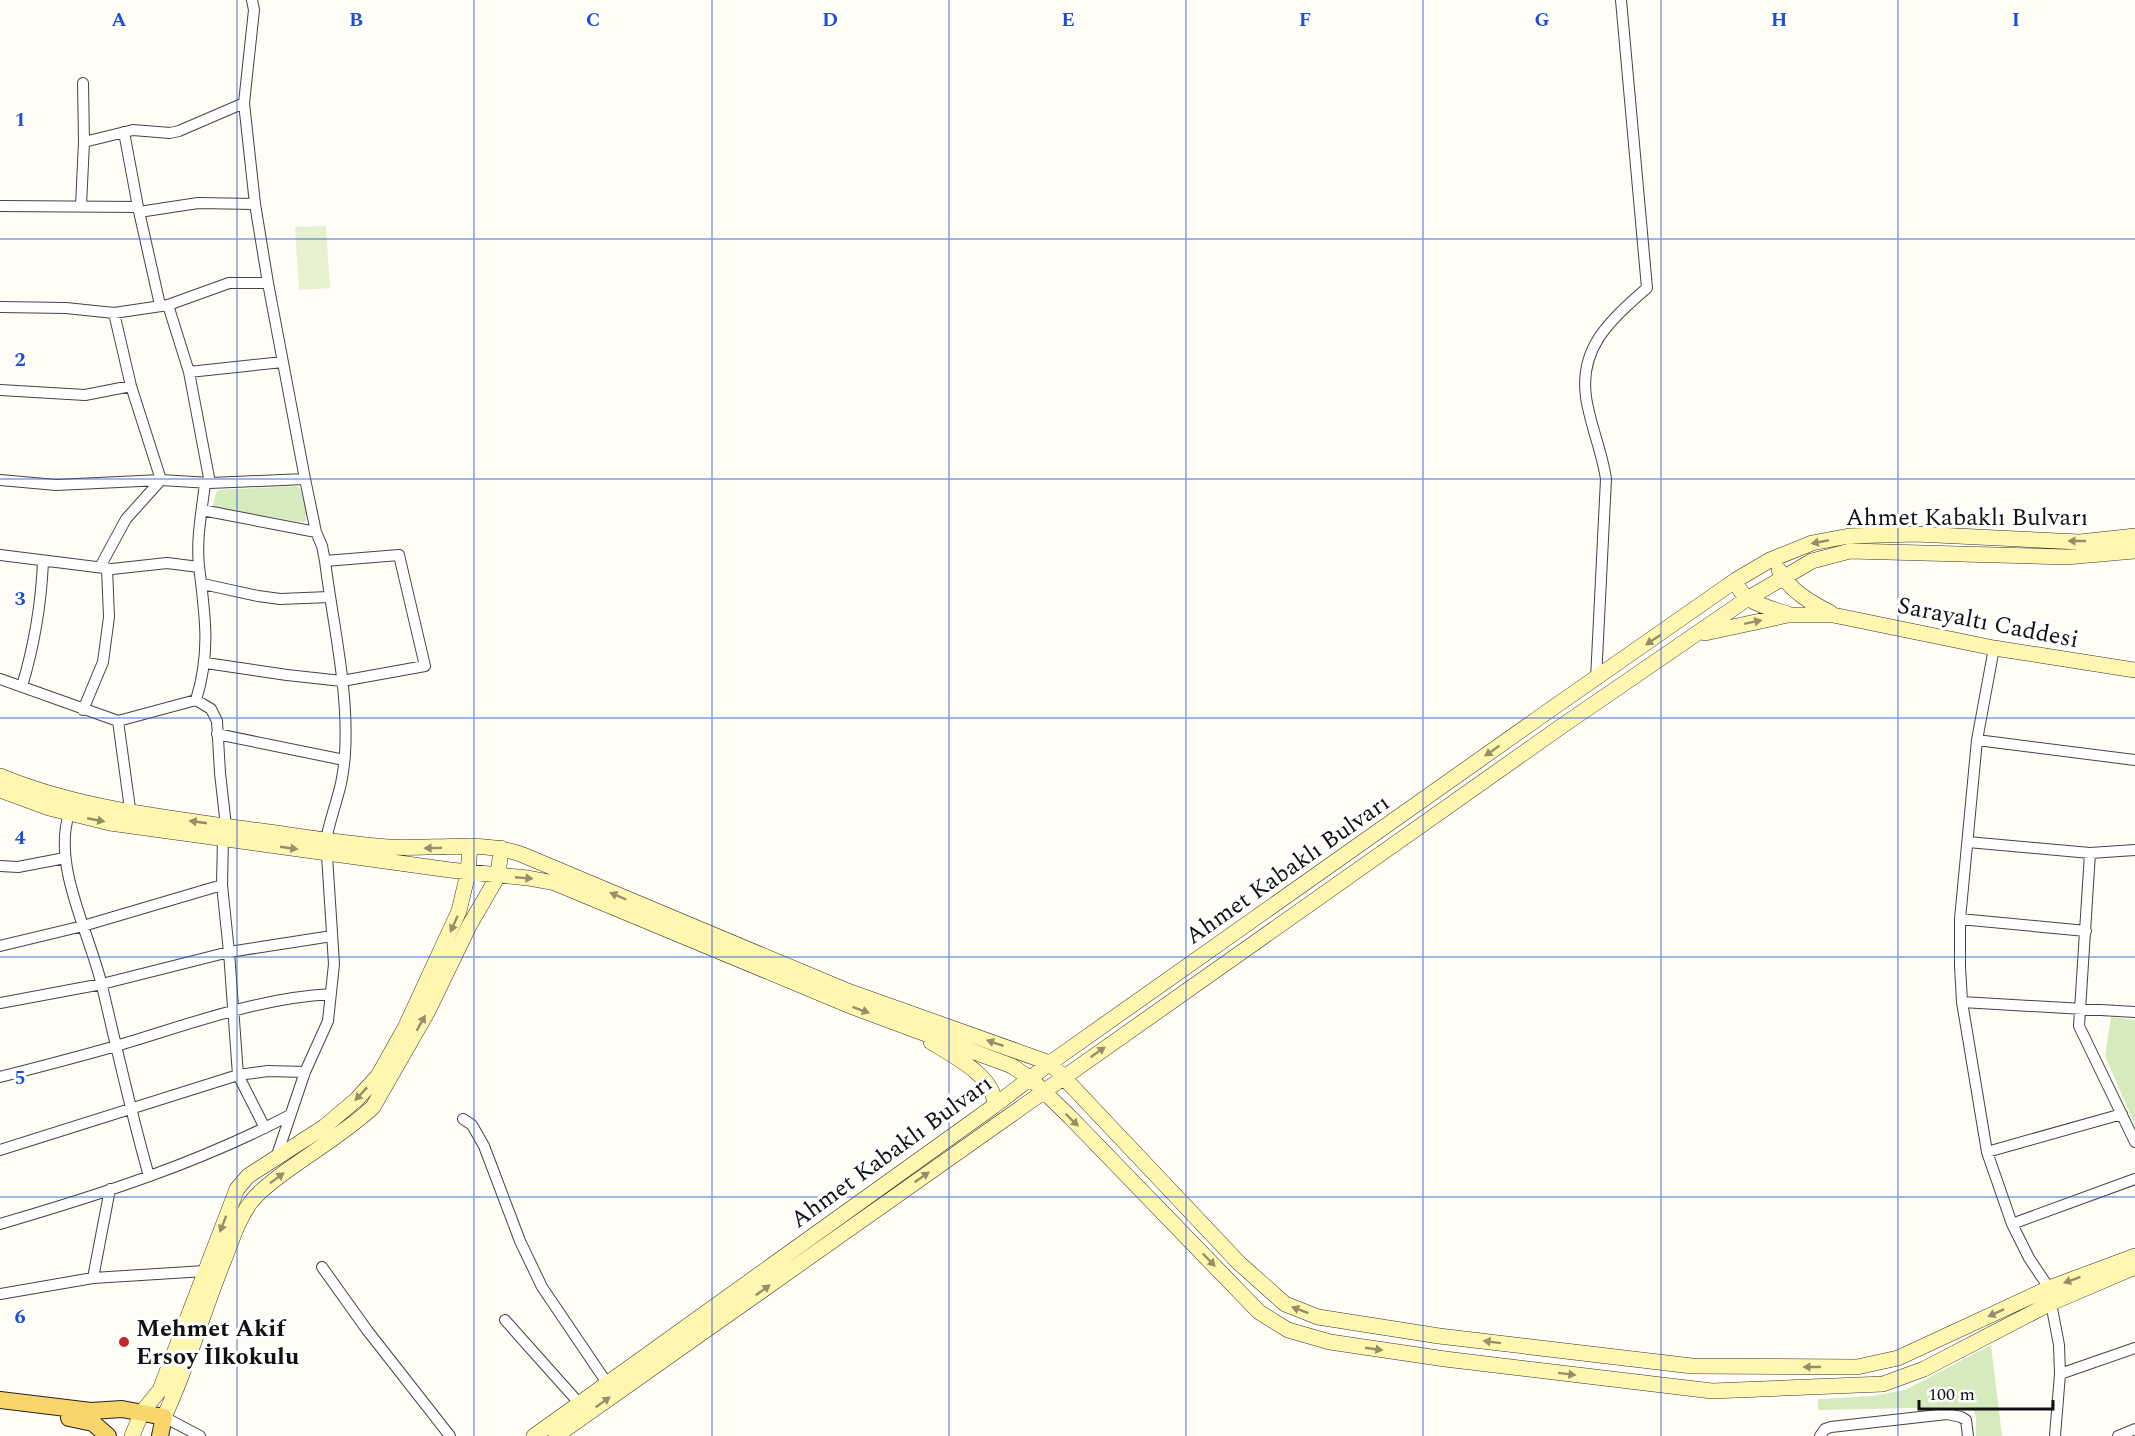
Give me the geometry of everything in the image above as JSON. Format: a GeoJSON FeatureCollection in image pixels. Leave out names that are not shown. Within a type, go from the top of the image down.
{"type":"FeatureCollection","features":[{"type":"Feature","properties":{"kind":"main road"},"geometry":{"type":"LineString","coordinates":[[0,1400],[91,1411],[122,1409],[142,1412],[164,1417],[160,1436]]}},
{"type":"Feature","properties":{"kind":"main road"},"geometry":{"type":"LineString","coordinates":[[0,1408],[50,1414],[93,1423],[108,1436]]}},
{"type":"Feature","properties":{"kind":"street"},"geometry":{"type":"LineString","coordinates":[[252,0],[254,10],[244,103],[255,204],[305,479],[316,532],[325,561],[345,715],[344,760],[339,793],[328,826],[326,846],[334,964],[328,1021],[305,1072],[276,1159]]}},
{"type":"Feature","properties":{"kind":"street"},"geometry":{"type":"LineString","coordinates":[[1596,679],[1606,479],[1602,455],[1586,397],[1587,360],[1595,342],[1610,323],[1647,288],[1621,0]]}},
{"type":"Feature","properties":{"kind":"street"},"geometry":{"type":"LineString","coordinates":[[81,206],[84,142],[83,83]]}},
{"type":"Feature","properties":{"kind":"street"},"geometry":{"type":"LineString","coordinates":[[84,142],[133,130],[170,133],[179,131],[244,103]]}},
{"type":"Feature","properties":{"kind":"street"},"geometry":{"type":"LineString","coordinates":[[124,132],[139,209],[164,305],[189,372],[207,483],[199,545],[199,567],[203,584],[206,624],[206,663],[196,700]]}},
{"type":"Feature","properties":{"kind":"street"},"geometry":{"type":"LineString","coordinates":[[0,206],[139,209],[198,203],[255,204]]}},
{"type":"Feature","properties":{"kind":"street"},"geometry":{"type":"LineString","coordinates":[[0,307],[66,308],[114,313],[164,305],[229,283],[268,284]]}},
{"type":"Feature","properties":{"kind":"street"},"geometry":{"type":"LineString","coordinates":[[114,313],[131,386],[161,480]]}},
{"type":"Feature","properties":{"kind":"street"},"geometry":{"type":"LineString","coordinates":[[189,372],[283,362]]}},
{"type":"Feature","properties":{"kind":"street"},"geometry":{"type":"LineString","coordinates":[[0,390],[85,395],[131,386]]}},
{"type":"Feature","properties":{"kind":"street"},"geometry":{"type":"LineString","coordinates":[[0,480],[56,485],[161,480],[207,483],[305,479]]}},
{"type":"Feature","properties":{"kind":"street"},"geometry":{"type":"LineString","coordinates":[[83,710],[103,662],[109,617],[103,568],[126,519],[161,480]]}},
{"type":"Feature","properties":{"kind":"street"},"geometry":{"type":"LineString","coordinates":[[202,510],[316,532]]}},
{"type":"Feature","properties":{"kind":"street","name":"Ahmet Kabaklı Bulvarı"},"geometry":{"type":"LineString","coordinates":[[534,1436],[994,1106],[1050,1063],[1736,580],[1770,560],[1812,543],[1849,536],[1916,534],[2080,542],[2135,536]]}},
{"type":"Feature","properties":{"kind":"street","name":"Ahmet Kabaklı Bulvarı"},"geometry":{"type":"LineString","coordinates":[[556,1436],[1558,728],[1696,636],[1747,599],[1812,561],[1850,551],[2066,557],[2135,551]]}},
{"type":"Feature","properties":{"kind":"street"},"geometry":{"type":"LineString","coordinates":[[0,555],[103,568],[167,563],[199,567]]}},
{"type":"Feature","properties":{"kind":"street"},"geometry":{"type":"LineString","coordinates":[[206,663],[342,681],[425,666],[399,555],[325,561]]}},
{"type":"Feature","properties":{"kind":"street"},"geometry":{"type":"LineString","coordinates":[[1770,560],[1783,579],[1810,603],[1833,615]]}},
{"type":"Feature","properties":{"kind":"street"},"geometry":{"type":"LineString","coordinates":[[22,686],[34,646],[41,600],[43,562]]}},
{"type":"Feature","properties":{"kind":"street"},"geometry":{"type":"LineString","coordinates":[[1736,580],[1737,587],[1747,599],[1788,615]]}},
{"type":"Feature","properties":{"kind":"street"},"geometry":{"type":"LineString","coordinates":[[203,584],[258,597],[280,599],[329,597]]}},
{"type":"Feature","properties":{"kind":"street"},"geometry":{"type":"LineString","coordinates":[[1696,636],[1788,615],[1833,615]]}},
{"type":"Feature","properties":{"kind":"street","name":"Sarayaltı Caddesi"},"geometry":{"type":"LineString","coordinates":[[1833,615],[1994,648],[2135,670]]}},
{"type":"Feature","properties":{"kind":"street"},"geometry":{"type":"LineString","coordinates":[[1994,648],[1977,740],[1960,919],[1962,1002],[1987,1152],[2012,1224],[2050,1296],[2059,1345],[2060,1374],[2055,1436]]}},
{"type":"Feature","properties":{"kind":"street"},"geometry":{"type":"LineString","coordinates":[[0,679],[118,721],[196,700],[211,709],[217,720],[225,832],[222,885],[238,1075],[265,1128]]}},
{"type":"Feature","properties":{"kind":"street"},"geometry":{"type":"LineString","coordinates":[[118,721],[131,819]]}},
{"type":"Feature","properties":{"kind":"street"},"geometry":{"type":"LineString","coordinates":[[217,735],[344,760]]}},
{"type":"Feature","properties":{"kind":"street"},"geometry":{"type":"LineString","coordinates":[[1977,740],[2135,760]]}},
{"type":"Feature","properties":{"kind":"street"},"geometry":{"type":"LineString","coordinates":[[0,776],[61,798],[106,808],[131,819]]}},
{"type":"Feature","properties":{"kind":"street"},"geometry":{"type":"LineString","coordinates":[[0,790],[69,814],[131,819],[326,846],[468,873],[528,878],[555,883],[853,1007],[1012,1066],[1031,1079],[1260,1312],[1288,1329],[1329,1342],[1712,1391],[1883,1384],[1924,1368],[2050,1296],[2135,1267]]}},
{"type":"Feature","properties":{"kind":"street"},"geometry":{"type":"LineString","coordinates":[[69,814],[64,832],[65,858],[83,926],[102,984],[130,1109],[148,1176]]}},
{"type":"Feature","properties":{"kind":"street"},"geometry":{"type":"LineString","coordinates":[[1968,842],[2090,853],[2135,850]]}},
{"type":"Feature","properties":{"kind":"street"},"geometry":{"type":"LineString","coordinates":[[326,846],[501,848],[523,855],[845,990],[1050,1063],[1239,1263],[1285,1304],[1318,1317],[1439,1336],[1692,1366],[1857,1367],[1898,1358],[2050,1296],[2135,1256]]}},
{"type":"Feature","properties":{"kind":"street"},"geometry":{"type":"LineString","coordinates":[[132,1436],[142,1412],[160,1390],[237,1189],[248,1176],[324,1127],[357,1099],[378,1076],[405,1028],[459,911],[468,873],[470,846]]}},
{"type":"Feature","properties":{"kind":"street"},"geometry":{"type":"LineString","coordinates":[[200,1436],[164,1417],[176,1392],[240,1219],[251,1201],[267,1186],[362,1118],[373,1107],[428,1011],[469,926],[498,876],[501,848]]}},
{"type":"Feature","properties":{"kind":"street"},"geometry":{"type":"LineString","coordinates":[[2090,853],[2079,1026],[2135,1142]]}},
{"type":"Feature","properties":{"kind":"street"},"geometry":{"type":"LineString","coordinates":[[0,866],[18,867],[65,858]]}},
{"type":"Feature","properties":{"kind":"street"},"geometry":{"type":"LineString","coordinates":[[0,946],[83,926],[222,885]]}},
{"type":"Feature","properties":{"kind":"street"},"geometry":{"type":"LineString","coordinates":[[1960,919],[2086,931]]}},
{"type":"Feature","properties":{"kind":"street"},"geometry":{"type":"LineString","coordinates":[[0,1003],[102,984],[229,952],[332,936]]}},
{"type":"Feature","properties":{"kind":"street"},"geometry":{"type":"LineString","coordinates":[[0,1077],[115,1046],[232,1010],[310,995],[331,994]]}},
{"type":"Feature","properties":{"kind":"street"},"geometry":{"type":"LineString","coordinates":[[1962,1002],[2135,1012]]}},
{"type":"Feature","properties":{"kind":"street"},"geometry":{"type":"LineString","coordinates":[[903,1025],[963,1062],[981,1078],[992,1090],[995,1099],[994,1106]]}},
{"type":"Feature","properties":{"kind":"street"},"geometry":{"type":"LineString","coordinates":[[0,1150],[238,1075],[268,1071],[305,1072]]}},
{"type":"Feature","properties":{"kind":"street"},"geometry":{"type":"LineString","coordinates":[[1987,1152],[2122,1114]]}},
{"type":"Feature","properties":{"kind":"street"},"geometry":{"type":"LineString","coordinates":[[0,1224],[178,1166],[290,1115]]}},
{"type":"Feature","properties":{"kind":"street"},"geometry":{"type":"LineString","coordinates":[[464,1119],[472,1125],[484,1146],[520,1241],[542,1287],[606,1383]]}},
{"type":"Feature","properties":{"kind":"street"},"geometry":{"type":"LineString","coordinates":[[2012,1224],[2135,1179]]}},
{"type":"Feature","properties":{"kind":"street"},"geometry":{"type":"LineString","coordinates":[[93,1278],[110,1189]]}},
{"type":"Feature","properties":{"kind":"street"},"geometry":{"type":"LineString","coordinates":[[322,1267],[367,1330],[450,1436]]}},
{"type":"Feature","properties":{"kind":"street"},"geometry":{"type":"LineString","coordinates":[[0,1294],[93,1278],[205,1270]]}},
{"type":"Feature","properties":{"kind":"street"},"geometry":{"type":"LineString","coordinates":[[505,1320],[579,1403]]}},
{"type":"Feature","properties":{"kind":"street"},"geometry":{"type":"LineString","coordinates":[[2060,1374],[2135,1348]]}},
{"type":"Feature","properties":{"kind":"street"},"geometry":{"type":"LineString","coordinates":[[1820,1436],[1825,1429],[1831,1427],[1947,1414],[1966,1420],[1968,1436]]}},
{"type":"Feature","properties":{"kind":"street"},"geometry":{"type":"LineString","coordinates":[[2118,1436],[2135,1429]]}},
{"type":"Feature","properties":{"kind":"green space"},"geometry":{"type":"Polygon","coordinates":[[[326,226],[330,288],[299,290],[295,227],[326,226]]]}},
{"type":"Feature","properties":{"kind":"green space"},"geometry":{"type":"Polygon","coordinates":[[[296,486],[300,488],[307,513],[306,521],[302,522],[216,509],[213,505],[217,490],[296,486]]]}},
{"type":"Feature","properties":{"kind":"green space"},"geometry":{"type":"Polygon","coordinates":[[[2111,1017],[2135,1020],[2135,1125],[2105,1056],[2111,1017]]]}},
{"type":"Feature","properties":{"kind":"green space"},"geometry":{"type":"Polygon","coordinates":[[[1991,1345],[2002,1436],[1976,1436],[1976,1417],[1973,1409],[1960,1407],[1818,1410],[1818,1399],[1872,1396],[1905,1390],[1991,1345]]]}},
{"type":"Feature","properties":{"kind":"place","name":"Mehmet Akif Ersoy İlkokulu"},"geometry":{"type":"Point","coordinates":[124,1342]}}]}
